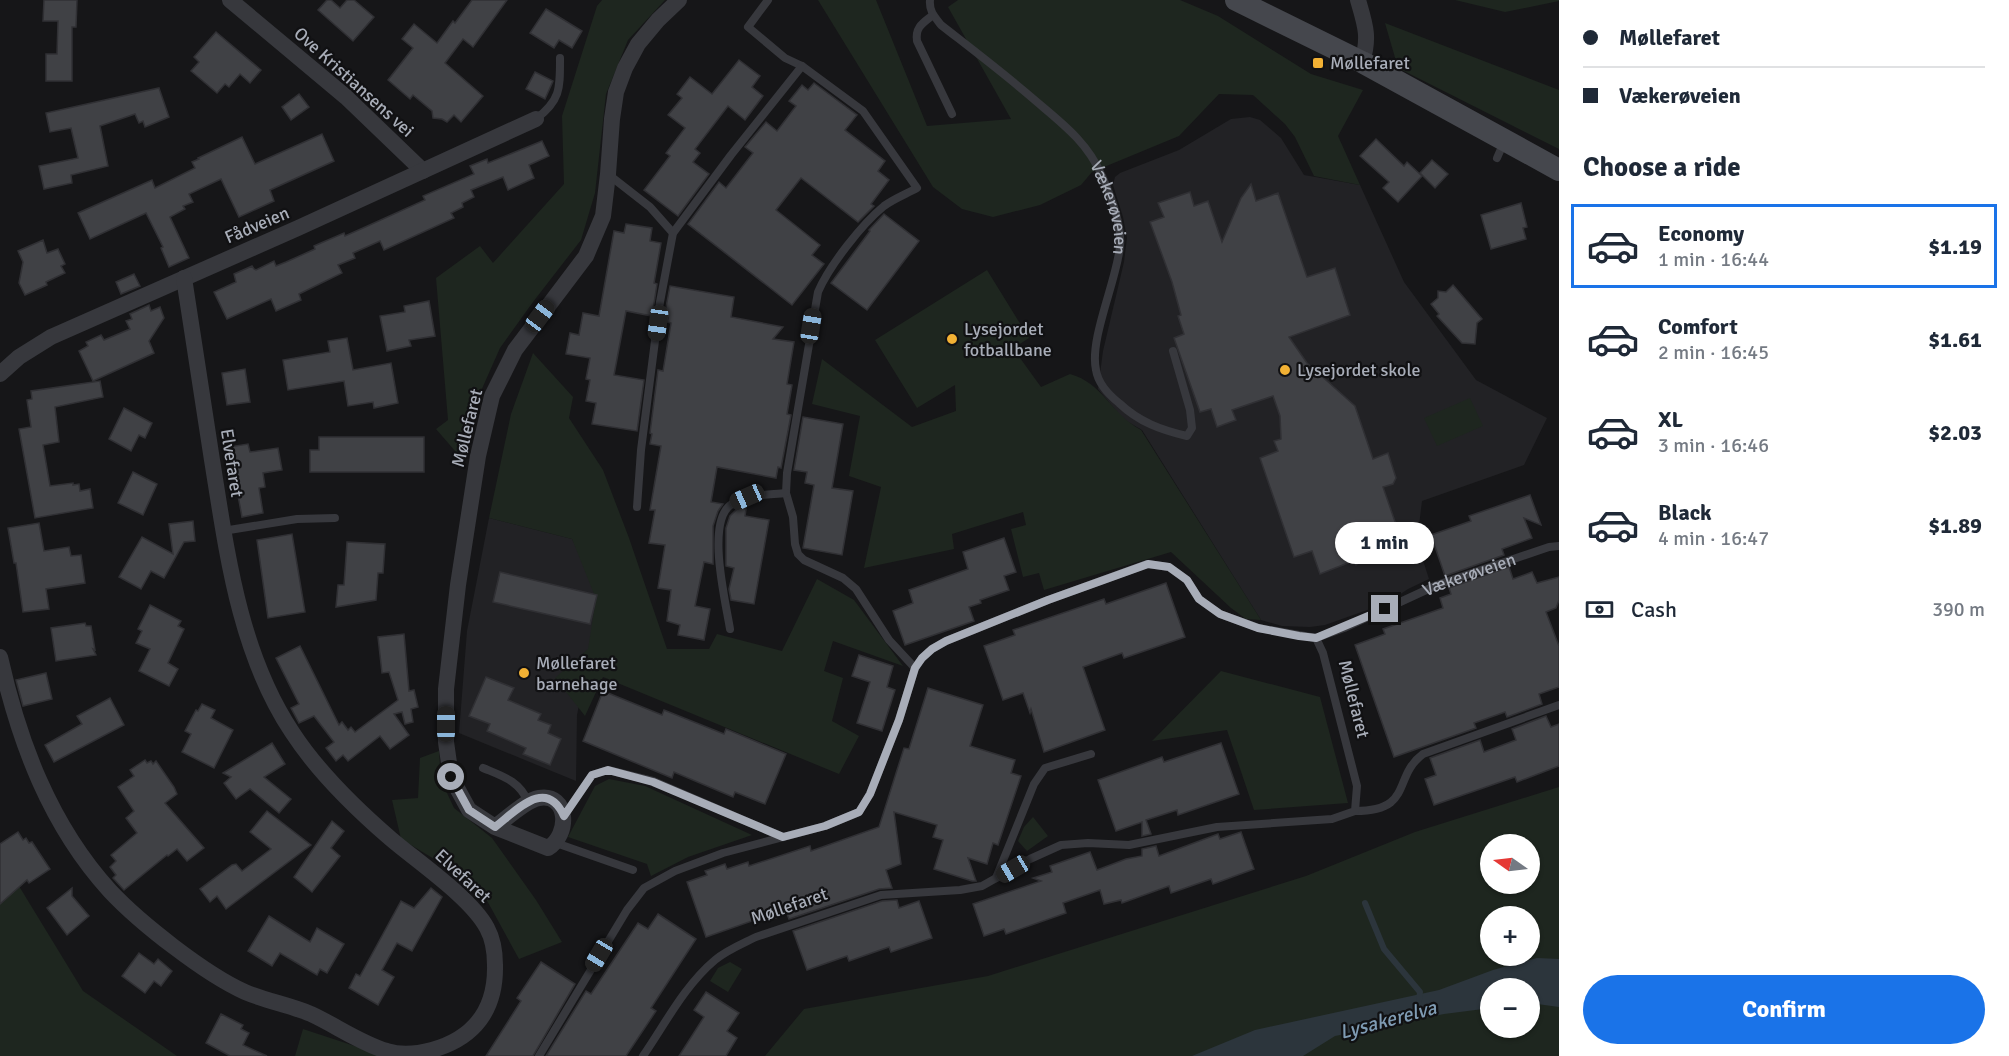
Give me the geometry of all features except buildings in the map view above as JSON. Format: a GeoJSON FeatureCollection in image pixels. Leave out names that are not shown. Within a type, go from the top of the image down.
{"type":"FeatureCollection","features":[{"type":"Feature","properties":{"kind":"main road"},"geometry":{"type":"LineString","coordinates":[[1236,0],[1362,62],[1501,149],[1559,170]]}},
{"type":"Feature","properties":{"kind":"street","name":"Ove Kristiansens vei"},"geometry":{"type":"LineString","coordinates":[[230,0],[346,97],[423,171]]}},
{"type":"Feature","properties":{"kind":"street","name":"Møllefaret"},"geometry":{"type":"LineString","coordinates":[[556,843],[548,848],[495,827],[469,810],[451,777],[446,742],[446,689],[455,602],[478,456],[492,396],[514,350],[586,256],[603,216],[616,92],[625,68],[638,44],[679,0]]}},
{"type":"Feature","properties":{"kind":"street"},"geometry":{"type":"LineString","coordinates":[[1358,0],[1367,30],[1366,50],[1362,62]]}},
{"type":"Feature","properties":{"kind":"street","name":"Fådveien"},"geometry":{"type":"LineString","coordinates":[[0,374],[18,357],[51,337],[298,228],[536,119]]}},
{"type":"Feature","properties":{"kind":"street","name":"Elvefaret"},"geometry":{"type":"LineString","coordinates":[[0,657],[11,707],[22,739],[53,811],[85,861],[112,893],[172,945],[227,983],[246,993],[303,1011],[390,1052],[421,1053],[458,1041],[480,1021],[491,996],[495,976],[494,951],[487,928],[461,898],[367,817],[310,757],[291,731],[262,674],[249,640],[223,531],[184,278]]}},
{"type":"Feature","properties":{"kind":"street"},"geometry":{"type":"LineString","coordinates":[[495,827],[528,802],[546,797],[559,806],[564,816],[562,832],[556,843]]}},
{"type":"Feature","properties":{"kind":"lane"},"geometry":{"type":"LineString","coordinates":[[768,0],[748,27],[785,58],[802,66],[863,111],[917,188],[886,204],[871,218],[823,281],[813,313],[787,473],[786,493],[793,517],[798,554],[804,560],[843,578],[856,590],[889,640],[915,668]]}},
{"type":"Feature","properties":{"kind":"lane"},"geometry":{"type":"LineString","coordinates":[[930,0],[929,8],[933,15],[919,27],[916,33],[917,41],[952,114]]}},
{"type":"Feature","properties":{"kind":"lane","name":"Vækerøveien"},"geometry":{"type":"LineString","coordinates":[[933,15],[941,25],[1021,88],[1072,132],[1093,157],[1103,177],[1117,219],[1121,244],[1098,337],[1095,356],[1096,370],[1106,391],[1131,415],[1166,432],[1187,436],[1192,428],[1190,410],[1173,351]]}},
{"type":"Feature","properties":{"kind":"lane"},"geometry":{"type":"LineString","coordinates":[[536,119],[548,109],[559,91],[560,58]]}},
{"type":"Feature","properties":{"kind":"lane"},"geometry":{"type":"LineString","coordinates":[[637,507],[641,450],[660,302],[674,232],[731,154],[802,66]]}},
{"type":"Feature","properties":{"kind":"lane"},"geometry":{"type":"LineString","coordinates":[[609,174],[650,207],[674,232]]}},
{"type":"Feature","properties":{"kind":"lane"},"geometry":{"type":"LineString","coordinates":[[730,629],[717,545],[720,522],[729,505],[747,497],[786,493]]}},
{"type":"Feature","properties":{"kind":"lane"},"geometry":{"type":"LineString","coordinates":[[223,531],[297,519],[335,518]]}},
{"type":"Feature","properties":{"kind":"lane","name":"Vækerøveien"},"geometry":{"type":"LineString","coordinates":[[1316,638],[1344,628],[1437,585],[1549,547],[1559,546]]}},
{"type":"Feature","properties":{"kind":"lane"},"geometry":{"type":"LineString","coordinates":[[539,1056],[627,910],[644,888],[675,871],[723,853],[825,826],[859,812],[870,794],[899,720],[915,668],[927,654],[946,641],[1048,600],[1148,564],[1169,567],[1187,580],[1199,599],[1220,614],[1258,628],[1316,638]]}},
{"type":"Feature","properties":{"kind":"lane","name":"Møllefaret"},"geometry":{"type":"LineString","coordinates":[[644,1056],[687,991],[715,960],[736,946],[756,937],[881,895],[960,890],[982,886],[1030,859],[1061,845],[1089,843],[1129,845],[1217,827],[1332,819],[1355,811],[1357,786],[1323,653],[1316,638]]}},
{"type":"Feature","properties":{"kind":"lane"},"geometry":{"type":"LineString","coordinates":[[1355,811],[1373,811],[1389,804],[1402,788],[1417,759],[1423,754],[1559,705]]}},
{"type":"Feature","properties":{"kind":"lane"},"geometry":{"type":"LineString","coordinates":[[996,879],[1034,784],[1045,768],[1091,754]]}},
{"type":"Feature","properties":{"kind":"lane"},"geometry":{"type":"LineString","coordinates":[[483,768],[512,780],[520,786],[528,802]]}},
{"type":"Feature","properties":{"kind":"lane"},"geometry":{"type":"LineString","coordinates":[[564,816],[592,775],[608,770],[653,782],[783,837]]}},
{"type":"Feature","properties":{"kind":"lane"},"geometry":{"type":"LineString","coordinates":[[556,843],[633,870]]}},
{"type":"Feature","properties":{"kind":"shaded area"},"geometry":{"type":"Polygon","coordinates":[[[602,0],[665,0],[628,40],[606,94],[595,193],[581,240],[500,348],[477,400],[462,459],[436,429],[448,420],[436,278],[480,246],[493,263],[564,184],[562,116],[597,6],[602,0]]]}},
{"type":"Feature","properties":{"kind":"shaded area"},"geometry":{"type":"Polygon","coordinates":[[[818,0],[876,0],[927,126],[1011,119],[948,7],[958,0],[1180,0],[1218,16],[1311,74],[1363,90],[1338,136],[1360,185],[1314,176],[1295,137],[1285,124],[1253,95],[1219,94],[1179,136],[1092,172],[1081,185],[1040,205],[993,217],[962,209],[933,187],[818,0]]]}},
{"type":"Feature","properties":{"kind":"shaded area"},"geometry":{"type":"Polygon","coordinates":[[[1455,0],[1559,0],[1559,1],[1505,12],[1455,0]]]}},
{"type":"Feature","properties":{"kind":"shaded area"},"geometry":{"type":"Polygon","coordinates":[[[1385,23],[1559,90],[1559,149],[1398,68],[1385,23]]]}},
{"type":"Feature","properties":{"kind":"shaded area","name":"Lysejordet skole"},"geometry":{"type":"Polygon","coordinates":[[[1250,117],[1260,120],[1281,138],[1304,175],[1360,185],[1404,282],[1476,380],[1547,418],[1524,465],[1422,501],[1417,542],[1429,579],[1387,603],[1325,625],[1310,627],[1282,626],[1261,620],[1142,430],[1123,419],[1098,389],[1103,351],[1124,262],[1127,238],[1113,185],[1115,177],[1179,150],[1231,119],[1250,117]]]}},
{"type":"Feature","properties":{"kind":"shaded area"},"geometry":{"type":"Polygon","coordinates":[[[987,270],[1029,338],[1003,355],[1020,358],[1041,387],[1070,374],[1081,378],[1091,384],[1122,416],[1141,430],[1261,620],[1246,619],[1231,608],[1171,552],[1044,590],[1039,573],[1023,577],[1011,529],[1026,525],[1023,512],[952,534],[954,549],[864,568],[881,487],[849,476],[860,416],[812,404],[822,359],[912,427],[956,411],[955,385],[917,408],[875,340],[987,270]]]}},
{"type":"Feature","properties":{"kind":"shaded area"},"geometry":{"type":"Polygon","coordinates":[[[533,353],[573,397],[569,418],[603,470],[667,649],[709,649],[717,634],[782,651],[817,579],[854,600],[903,666],[833,641],[824,671],[843,678],[832,721],[859,736],[839,774],[603,677],[585,716],[555,678],[588,649],[596,599],[572,539],[489,518],[511,414],[533,353]]]}},
{"type":"Feature","properties":{"kind":"shaded area"},"geometry":{"type":"Polygon","coordinates":[[[1470,398],[1483,426],[1437,446],[1424,418],[1470,398]]]}},
{"type":"Feature","properties":{"kind":"shaded area","name":"Møllefaret barnehage"},"geometry":{"type":"Polygon","coordinates":[[[489,518],[572,539],[601,595],[577,715],[576,781],[459,733],[467,631],[489,518]]]}},
{"type":"Feature","properties":{"kind":"shaded area"},"geometry":{"type":"Polygon","coordinates":[[[1221,671],[1320,697],[1348,803],[1254,810],[1227,730],[1152,741],[1221,671]]]}},
{"type":"Feature","properties":{"kind":"shaded area"},"geometry":{"type":"Polygon","coordinates":[[[439,751],[441,780],[454,808],[492,838],[536,900],[562,942],[519,959],[479,886],[401,839],[392,800],[418,798],[420,758],[439,751]]]}},
{"type":"Feature","properties":{"kind":"shaded area"},"geometry":{"type":"Polygon","coordinates":[[[609,779],[645,786],[752,835],[688,857],[651,876],[647,864],[568,837],[595,786],[609,779]]]}},
{"type":"Feature","properties":{"kind":"shaded area"},"geometry":{"type":"Polygon","coordinates":[[[1559,787],[1559,1056],[765,1056],[804,1009],[988,976],[1306,876],[1415,832],[1559,787]]]}},
{"type":"Feature","properties":{"kind":"shaded area"},"geometry":{"type":"Polygon","coordinates":[[[1033,817],[1048,836],[1027,851],[1018,841],[1024,827],[1033,817]]]}},
{"type":"Feature","properties":{"kind":"shaded area"},"geometry":{"type":"Polygon","coordinates":[[[0,855],[83,991],[177,1056],[0,1056],[0,855]]]}},
{"type":"Feature","properties":{"kind":"shaded area"},"geometry":{"type":"Polygon","coordinates":[[[730,962],[742,969],[728,992],[710,981],[718,968],[730,962]]]}},
{"type":"Feature","properties":{"kind":"shaded area"},"geometry":{"type":"Polygon","coordinates":[[[303,1029],[385,1056],[295,1056],[303,1029]]]}},
{"type":"Feature","properties":{"kind":"water","name":"Lysakerelva"},"geometry":{"type":"Polygon","coordinates":[[[1540,958],[1559,959],[1559,1007],[1540,1004],[1540,978],[1480,978],[1480,1009],[1444,1014],[1335,1036],[1303,1056],[1192,1056],[1255,1030],[1439,990],[1508,966],[1540,966],[1540,958]]]}},
{"type":"Feature","properties":{"kind":"waterway","name":"Lysakerelva"},"geometry":{"type":"LineString","coordinates":[[1365,903],[1384,949],[1420,992],[1419,1000]]}},
{"type":"Feature","properties":{"kind":"place","name":"Møllefaret"},"geometry":{"type":"Point","coordinates":[1318,63]}},
{"type":"Feature","properties":{"kind":"place","name":"Lysejordet fotballbane"},"geometry":{"type":"Point","coordinates":[952,339]}},
{"type":"Feature","properties":{"kind":"place","name":"Lysejordet skole"},"geometry":{"type":"Point","coordinates":[1285,370]}},
{"type":"Feature","properties":{"kind":"place","name":"Møllefaret barnehage"},"geometry":{"type":"Point","coordinates":[524,673]}},
{"type":"Feature","properties":{"kind":"route"},"geometry":{"type":"LineString","coordinates":[[451,777],[469,810],[495,827],[528,802],[537,798],[546,797],[553,800],[564,816],[592,775],[608,770],[653,782],[783,837],[825,826],[859,812],[870,794],[899,720],[915,668],[932,649],[946,641],[1048,600],[1148,564],[1169,567],[1187,580],[1199,599],[1220,614],[1258,628],[1299,636],[1316,638],[1385,609]]}}]}
